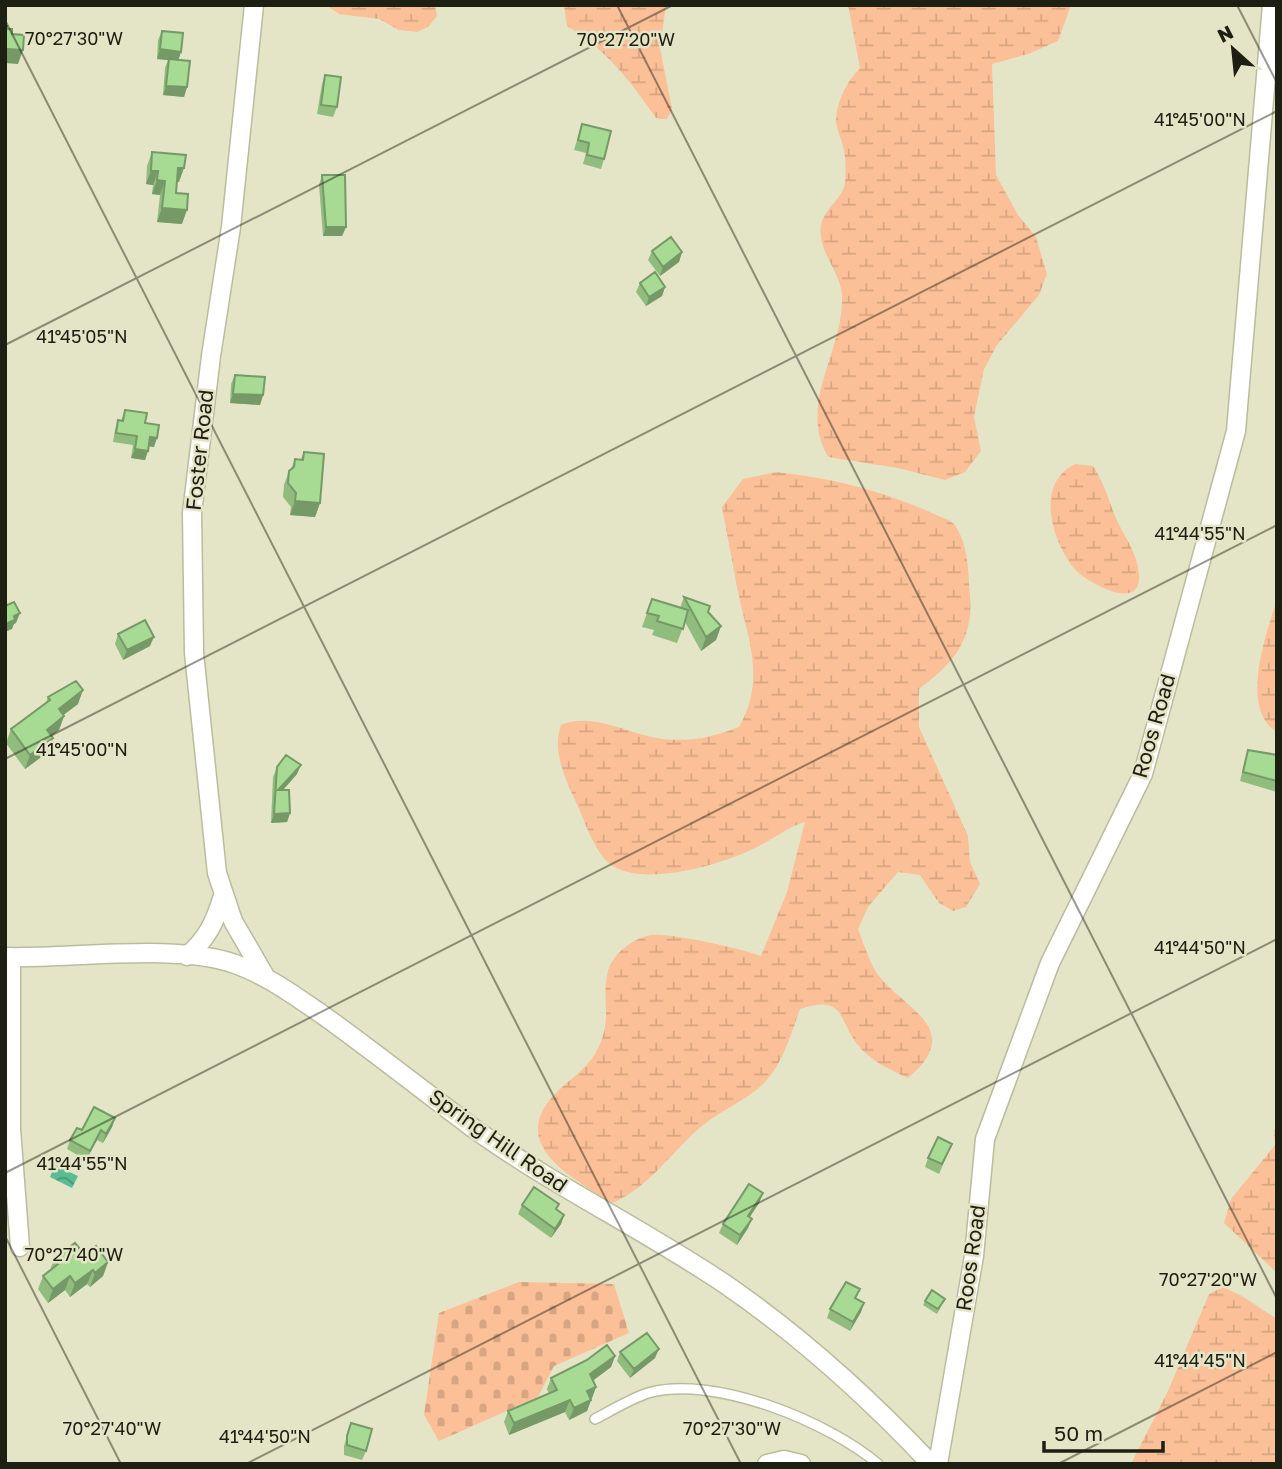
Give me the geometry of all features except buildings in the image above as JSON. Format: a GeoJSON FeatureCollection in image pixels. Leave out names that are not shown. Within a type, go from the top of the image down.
{"type":"FeatureCollection","features":[{"type":"Feature","properties":{"kind":"street","name":"Foster Road"},"geometry":{"type":"LineString","coordinates":[[254,5],[231,228],[211,356],[192,513],[194,653],[217,873],[223,896],[244,945],[266,978]]}},
{"type":"Feature","properties":{"kind":"street","name":"Roos Road"},"geometry":{"type":"LineString","coordinates":[[938,1464],[974,1256],[985,1139],[1050,963],[1143,774],[1236,431],[1274,30],[1272,5]]}},
{"type":"Feature","properties":{"kind":"street"},"geometry":{"type":"LineString","coordinates":[[187,956],[201,944],[213,927],[223,896]]}},
{"type":"Feature","properties":{"kind":"street","name":"Spring Hill Road"},"geometry":{"type":"LineString","coordinates":[[20,1247],[11,1129],[8,957],[187,956],[232,963],[266,978],[366,1045],[474,1129],[566,1190],[724,1284],[817,1356],[931,1464]]}},
{"type":"Feature","properties":{"kind":"street"},"geometry":{"type":"LineString","coordinates":[[767,1464],[784,1460],[801,1464]]}},
{"type":"Feature","properties":{"kind":"lane"},"geometry":{"type":"LineString","coordinates":[[595,1419],[649,1393],[703,1391],[761,1404],[796,1418],[841,1437],[878,1464]]}},
{"type":"Feature","properties":{"kind":"green space"},"geometry":{"type":"Polygon","coordinates":[[[326,5],[435,5],[437,16],[428,27],[417,32],[399,30],[379,19],[339,14],[326,5]]]}},
{"type":"Feature","properties":{"kind":"green space"},"geometry":{"type":"Polygon","coordinates":[[[564,5],[666,5],[660,48],[672,109],[667,119],[656,118],[617,67],[594,45],[567,26],[564,5]]]}},
{"type":"Feature","properties":{"kind":"green space"},"geometry":{"type":"Polygon","coordinates":[[[848,5],[1071,5],[1058,41],[1028,54],[992,64],[996,175],[1018,215],[1036,237],[1047,274],[1039,295],[997,345],[984,369],[974,417],[981,451],[965,472],[945,480],[898,468],[828,457],[820,437],[817,417],[819,397],[841,317],[842,296],[838,278],[822,244],[821,225],[844,188],[845,155],[836,120],[838,105],[851,79],[860,68],[848,5]]]}},
{"type":"Feature","properties":{"kind":"green space"},"geometry":{"type":"Polygon","coordinates":[[[1075,464],[1093,466],[1133,552],[1139,575],[1137,586],[1131,592],[1111,591],[1088,580],[1073,567],[1058,541],[1053,526],[1051,497],[1055,484],[1063,473],[1075,464]]]}},
{"type":"Feature","properties":{"kind":"green space"},"geometry":{"type":"Polygon","coordinates":[[[776,472],[836,481],[893,497],[954,524],[963,540],[968,568],[968,626],[951,661],[919,689],[919,727],[968,836],[970,862],[980,884],[966,907],[953,911],[939,903],[920,875],[898,872],[868,907],[858,929],[878,975],[915,1010],[931,1033],[932,1046],[924,1061],[908,1078],[880,1064],[862,1050],[838,1011],[832,1007],[814,1005],[800,1009],[782,1057],[765,1082],[702,1126],[649,1179],[612,1203],[579,1182],[549,1157],[541,1142],[538,1127],[543,1110],[558,1091],[587,1064],[600,1044],[605,1025],[606,981],[614,958],[625,947],[651,935],[689,938],[761,956],[787,892],[805,822],[721,862],[659,874],[622,871],[604,858],[592,839],[562,769],[558,736],[561,725],[573,721],[598,722],[651,737],[674,740],[702,738],[739,727],[752,692],[752,658],[722,507],[743,479],[776,472]]]}},
{"type":"Feature","properties":{"kind":"green space"},"geometry":{"type":"Polygon","coordinates":[[[1277,600],[1277,732],[1266,721],[1259,707],[1257,689],[1262,650],[1277,600]]]}},
{"type":"Feature","properties":{"kind":"green space"},"geometry":{"type":"Polygon","coordinates":[[[1277,1127],[1277,1273],[1224,1223],[1231,1199],[1275,1145],[1274,1130],[1277,1127]]]}},
{"type":"Feature","properties":{"kind":"green space"},"geometry":{"type":"Polygon","coordinates":[[[519,1282],[614,1284],[629,1333],[554,1366],[538,1397],[439,1441],[424,1415],[439,1313],[519,1282]]]}},
{"type":"Feature","properties":{"kind":"green space"},"geometry":{"type":"Polygon","coordinates":[[[1223,1287],[1277,1319],[1277,1464],[1131,1464],[1168,1391],[1209,1294],[1223,1287]]]}},
{"type":"Feature","properties":{"kind":"water"},"geometry":{"type":"Polygon","coordinates":[[[55,1165],[78,1176],[72,1188],[50,1177],[55,1165]]]}}]}
